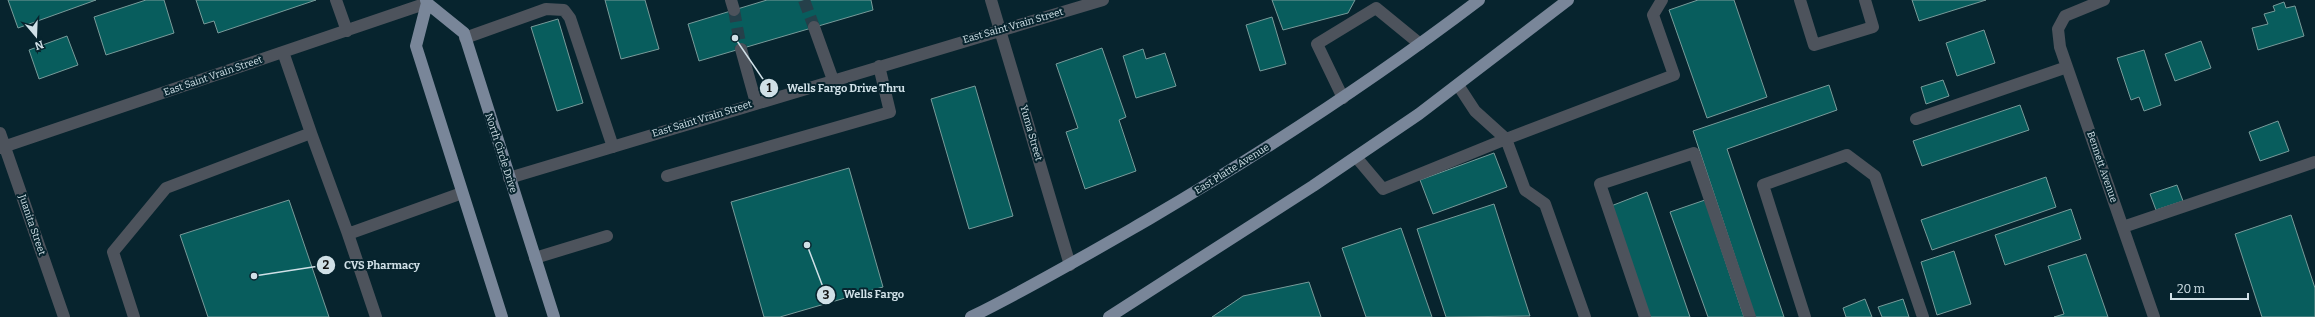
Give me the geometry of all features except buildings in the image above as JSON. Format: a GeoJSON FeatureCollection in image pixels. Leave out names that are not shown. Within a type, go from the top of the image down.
{"type":"FeatureCollection","features":[{"type":"Feature","properties":{"kind":"main road","name":"East Platte Avenue"},"geometry":{"type":"LineString","coordinates":[[971,317],[1070,265],[1223,176],[1343,98],[1420,44],[1479,0]]}},
{"type":"Feature","properties":{"kind":"main road"},"geometry":{"type":"LineString","coordinates":[[1109,317],[1356,157],[1458,85],[1564,1]]}},
{"type":"Feature","properties":{"kind":"main road"},"geometry":{"type":"LineString","coordinates":[[426,2],[416,46],[502,317]]}},
{"type":"Feature","properties":{"kind":"main road","name":"North Circle Drive"},"geometry":{"type":"LineString","coordinates":[[426,2],[464,33],[554,317]]}},
{"type":"Feature","properties":{"kind":"street"},"geometry":{"type":"LineString","coordinates":[[336,0],[347,31]]}},
{"type":"Feature","properties":{"kind":"street","name":"Yuma Street"},"geometry":{"type":"LineString","coordinates":[[992,0],[1070,265]]}},
{"type":"Feature","properties":{"kind":"street","name":"East Saint Vrain Street"},"geometry":{"type":"LineString","coordinates":[[509,178],[1000,29],[1103,0]]}},
{"type":"Feature","properties":{"kind":"street"},"geometry":{"type":"LineString","coordinates":[[1356,157],[1383,189],[1506,139],[1674,75],[1653,15],[1662,0]]}},
{"type":"Feature","properties":{"kind":"street"},"geometry":{"type":"LineString","coordinates":[[1800,0],[1814,45],[1872,28],[1865,0]]}},
{"type":"Feature","properties":{"kind":"street","name":"Bennett Avenue"},"geometry":{"type":"LineString","coordinates":[[2104,0],[2065,16],[2058,29],[2060,46],[2154,317]]}},
{"type":"Feature","properties":{"kind":"street","name":"East Saint Vrain Street"},"geometry":{"type":"LineString","coordinates":[[2,147],[347,31],[426,2]]}},
{"type":"Feature","properties":{"kind":"street"},"geometry":{"type":"LineString","coordinates":[[1343,98],[1317,44],[1376,8],[1420,44]]}},
{"type":"Feature","properties":{"kind":"street"},"geometry":{"type":"LineString","coordinates":[[465,38],[546,9],[564,10],[570,18],[612,147]]}},
{"type":"Feature","properties":{"kind":"street"},"geometry":{"type":"LineString","coordinates":[[814,27],[833,80]]}},
{"type":"Feature","properties":{"kind":"street"},"geometry":{"type":"LineString","coordinates":[[741,49],[756,103]]}},
{"type":"Feature","properties":{"kind":"street"},"geometry":{"type":"LineString","coordinates":[[283,52],[376,317]]}},
{"type":"Feature","properties":{"kind":"street"},"geometry":{"type":"LineString","coordinates":[[667,176],[890,112],[879,66]]}},
{"type":"Feature","properties":{"kind":"street"},"geometry":{"type":"LineString","coordinates":[[1916,119],[2067,67]]}},
{"type":"Feature","properties":{"kind":"street"},"geometry":{"type":"LineString","coordinates":[[1458,85],[1475,111],[1506,139],[1525,190],[1545,204],[1585,317]]}},
{"type":"Feature","properties":{"kind":"street","name":"Juanita Street"},"geometry":{"type":"LineString","coordinates":[[0,133],[2,147],[64,317]]}},
{"type":"Feature","properties":{"kind":"street"},"geometry":{"type":"LineString","coordinates":[[134,317],[113,252],[166,188],[311,133]]}},
{"type":"Feature","properties":{"kind":"street"},"geometry":{"type":"LineString","coordinates":[[1645,317],[1600,184],[1694,153],[1750,317]]}},
{"type":"Feature","properties":{"kind":"street"},"geometry":{"type":"LineString","coordinates":[[1805,317],[1763,185],[1847,155],[1874,176],[1923,317]]}},
{"type":"Feature","properties":{"kind":"street"},"geometry":{"type":"LineString","coordinates":[[2123,227],[2315,162]]}},
{"type":"Feature","properties":{"kind":"street"},"geometry":{"type":"LineString","coordinates":[[348,234],[462,193]]}},
{"type":"Feature","properties":{"kind":"street"},"geometry":{"type":"LineString","coordinates":[[535,258],[607,236]]}},
{"type":"Feature","properties":{"kind":"tunnel"},"geometry":{"type":"LineString","coordinates":[[804,0],[814,27]]}},
{"type":"Feature","properties":{"kind":"tunnel"},"geometry":{"type":"LineString","coordinates":[[734,10],[741,49]]}},
{"type":"Feature","properties":{"kind":"place","name":"Wells Fargo Drive Thru"},"geometry":{"type":"Point","coordinates":[735,38]}},
{"type":"Feature","properties":{"kind":"place","name":"Wells Fargo"},"geometry":{"type":"Point","coordinates":[807,245]}},
{"type":"Feature","properties":{"kind":"place","name":"CVS Pharmacy"},"geometry":{"type":"Point","coordinates":[254,276]}}]}
